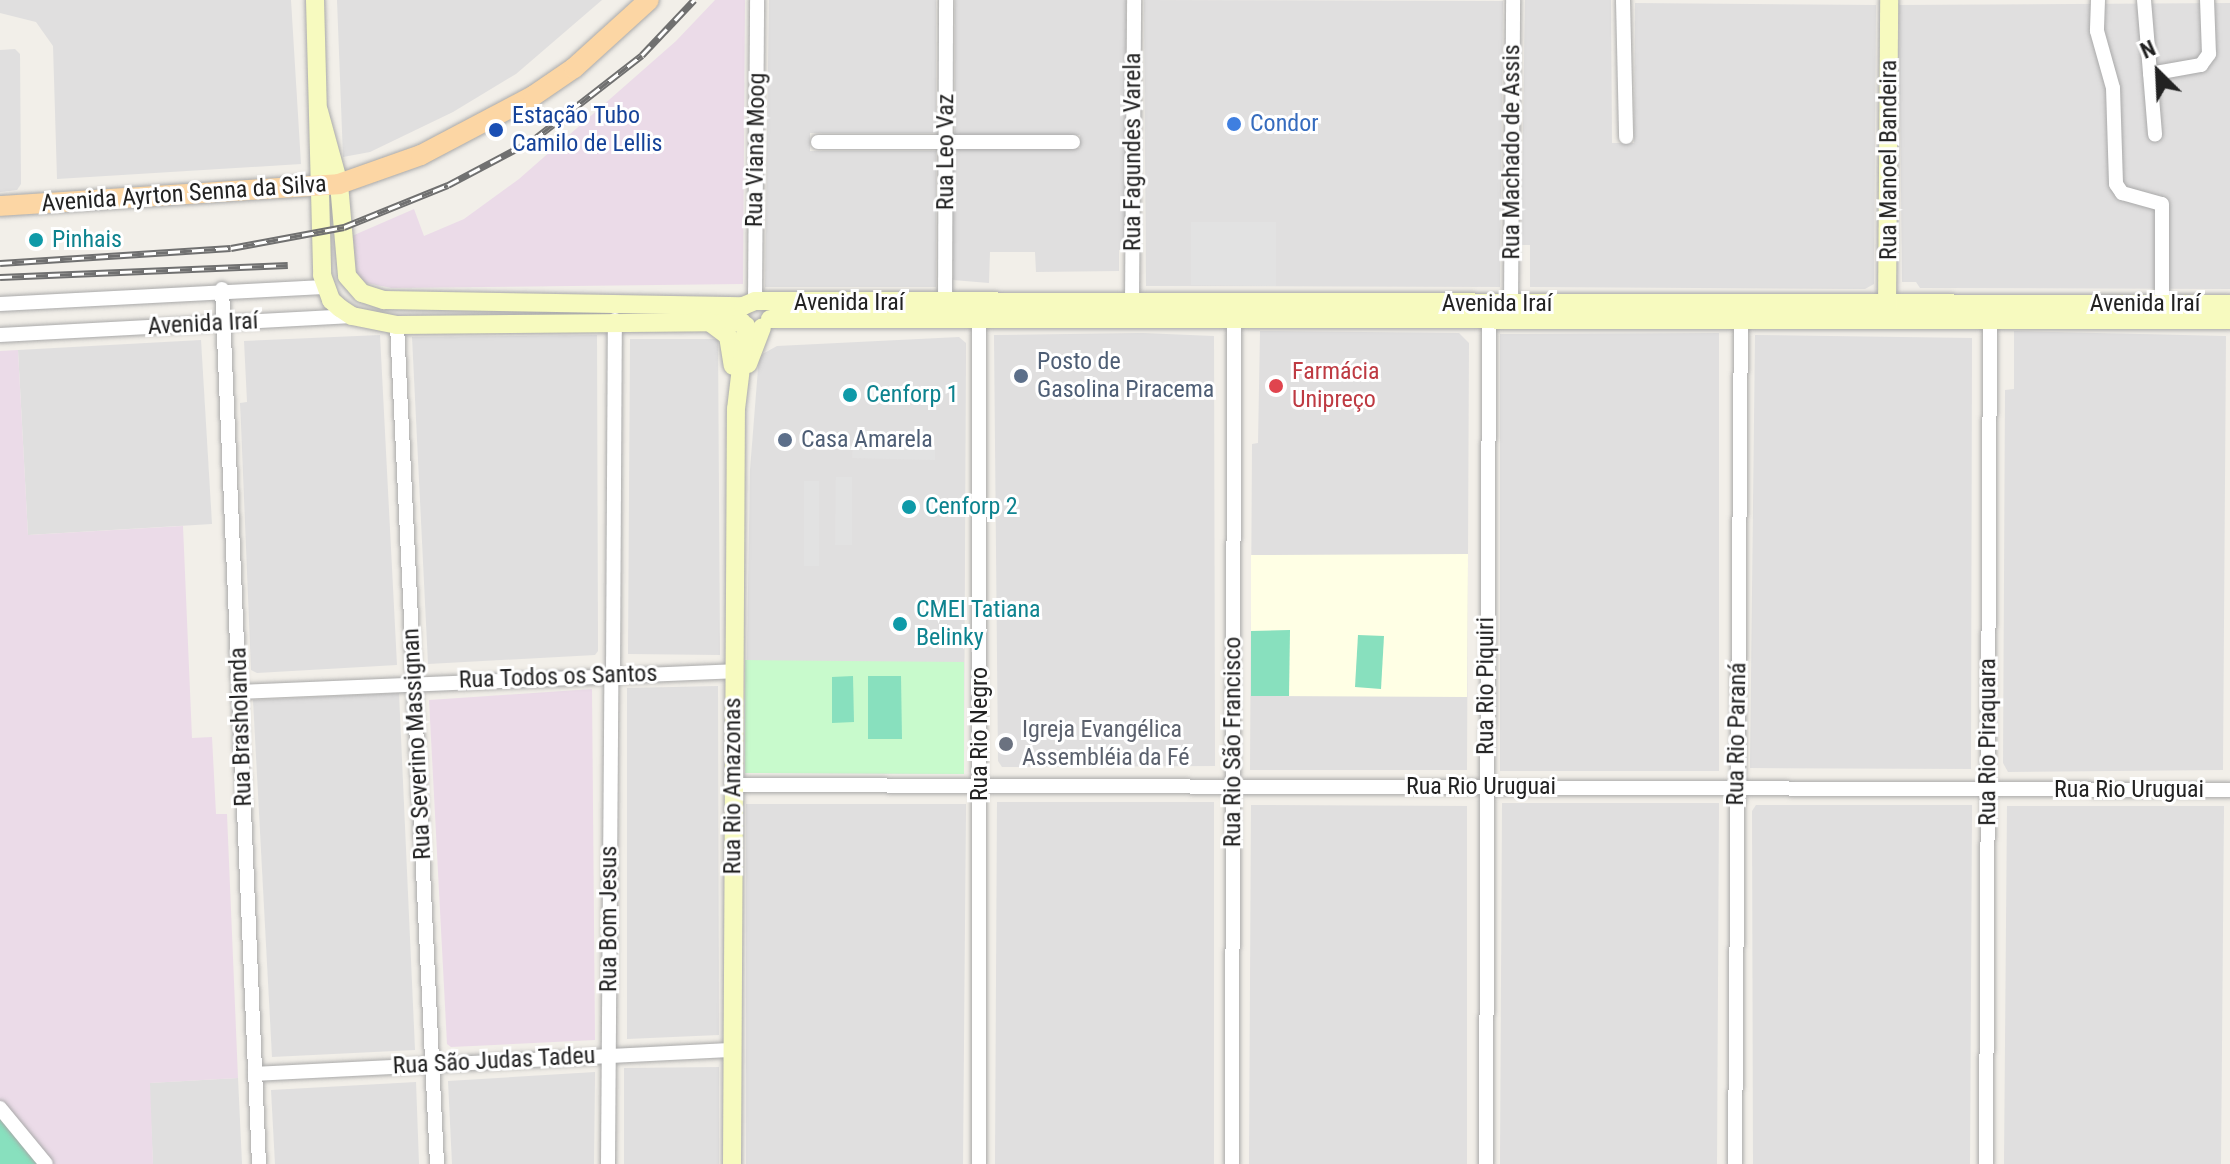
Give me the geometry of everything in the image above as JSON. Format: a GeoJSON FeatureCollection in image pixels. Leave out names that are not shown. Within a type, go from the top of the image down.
{"type":"FeatureCollection","features":[{"type":"Feature","properties":{"kind":"main road"},"geometry":{"type":"LineString","coordinates":[[315,0],[319,111],[316,186],[324,287],[352,316]]}},
{"type":"Feature","properties":{"kind":"main road","name":"Avenida Ayrton Senna da Silva"},"geometry":{"type":"LineString","coordinates":[[0,206],[339,184],[421,155],[533,96],[574,68],[649,0]]}},
{"type":"Feature","properties":{"kind":"main road","name":"Rua Manoel Bandeira"},"geometry":{"type":"LineString","coordinates":[[1887,312],[1889,0]]}},
{"type":"Feature","properties":{"kind":"main road"},"geometry":{"type":"LineString","coordinates":[[319,111],[339,184]]}},
{"type":"Feature","properties":{"kind":"main road","name":"Avenida Iraí"},"geometry":{"type":"LineString","coordinates":[[339,184],[347,276],[362,293],[384,300],[754,315],[980,311],[1132,304],[1265,311],[1489,312],[1927,312],[2230,304]]}},
{"type":"Feature","properties":{"kind":"main road","name":"Avenida Iraí"},"geometry":{"type":"LineString","coordinates":[[352,316],[397,325],[708,321],[754,315],[945,304],[980,311],[1234,319],[1265,311]]}},
{"type":"Feature","properties":{"kind":"main road","name":"Avenida Iraí"},"geometry":{"type":"LineString","coordinates":[[1489,312],[1511,304],[1705,312]]}},
{"type":"Feature","properties":{"kind":"main road","name":"Avenida Iraí"},"geometry":{"type":"LineString","coordinates":[[1927,312],[1990,320],[2230,320]]}},
{"type":"Feature","properties":{"kind":"main road","name":"Rua Rio Amazonas"},"geometry":{"type":"LineString","coordinates":[[732,1164],[736,409],[754,315]]}},
{"type":"Feature","properties":{"kind":"main road"},"geometry":{"type":"LineString","coordinates":[[708,321],[728,336],[732,348],[736,409]]}},
{"type":"Feature","properties":{"kind":"street","name":"Rua Viana Moog"},"geometry":{"type":"LineString","coordinates":[[754,315],[757,0]]}},
{"type":"Feature","properties":{"kind":"street","name":"Rua Leo Vaz"},"geometry":{"type":"LineString","coordinates":[[945,304],[946,0]]}},
{"type":"Feature","properties":{"kind":"street","name":"Rua Fagundes Varela"},"geometry":{"type":"LineString","coordinates":[[1132,304],[1134,0]]}},
{"type":"Feature","properties":{"kind":"street","name":"Rua Machado de Assis"},"geometry":{"type":"LineString","coordinates":[[1511,304],[1513,0]]}},
{"type":"Feature","properties":{"kind":"street"},"geometry":{"type":"LineString","coordinates":[[1623,0],[1626,137]]}},
{"type":"Feature","properties":{"kind":"street"},"geometry":{"type":"LineString","coordinates":[[2098,0],[2097,31],[2113,88],[2116,184],[2122,193],[2162,204],[2162,304]]}},
{"type":"Feature","properties":{"kind":"street"},"geometry":{"type":"LineString","coordinates":[[2144,0],[2155,135]]}},
{"type":"Feature","properties":{"kind":"street"},"geometry":{"type":"LineString","coordinates":[[2150,74],[2201,65],[2209,54],[2207,0]]}},
{"type":"Feature","properties":{"kind":"street"},"geometry":{"type":"LineString","coordinates":[[818,142],[1073,142]]}},
{"type":"Feature","properties":{"kind":"street","name":"Avenida Iraí"},"geometry":{"type":"LineString","coordinates":[[0,304],[222,289],[324,287]]}},
{"type":"Feature","properties":{"kind":"street","name":"Rua Brasholanda"},"geometry":{"type":"LineString","coordinates":[[222,289],[259,1164]]}},
{"type":"Feature","properties":{"kind":"street","name":"Rua Rio Negro"},"geometry":{"type":"LineString","coordinates":[[979,1164],[980,311]]}},
{"type":"Feature","properties":{"kind":"street","name":"Rua Rio Piquiri"},"geometry":{"type":"LineString","coordinates":[[1486,1164],[1489,312]]}},
{"type":"Feature","properties":{"kind":"street","name":"Rua Rio Paraná"},"geometry":{"type":"LineString","coordinates":[[1735,1164],[1741,312]]}},
{"type":"Feature","properties":{"kind":"street","name":"Avenida Iraí"},"geometry":{"type":"LineString","coordinates":[[0,335],[352,316]]}},
{"type":"Feature","properties":{"kind":"street","name":"Rua Rio São Francisco"},"geometry":{"type":"LineString","coordinates":[[1232,1164],[1234,319]]}},
{"type":"Feature","properties":{"kind":"street","name":"Rua Bom Jesus"},"geometry":{"type":"LineString","coordinates":[[608,1164],[615,320]]}},
{"type":"Feature","properties":{"kind":"street","name":"Rua Rio Piraquara"},"geometry":{"type":"LineString","coordinates":[[1986,1164],[1990,320]]}},
{"type":"Feature","properties":{"kind":"street","name":"Rua Severino Massignan"},"geometry":{"type":"LineString","coordinates":[[397,325],[437,1164]]}},
{"type":"Feature","properties":{"kind":"street","name":"Rua Todos os Santos"},"geometry":{"type":"LineString","coordinates":[[239,692],[733,671]]}},
{"type":"Feature","properties":{"kind":"street","name":"Rua Rio Uruguai"},"geometry":{"type":"LineString","coordinates":[[733,785],[2230,790]]}},
{"type":"Feature","properties":{"kind":"street","name":"Rua São Judas Tadeu"},"geometry":{"type":"LineString","coordinates":[[255,1074],[433,1062],[732,1050]]}},
{"type":"Feature","properties":{"kind":"street"},"geometry":{"type":"LineString","coordinates":[[0,1108],[46,1164]]}},
{"type":"Feature","properties":{"kind":"shaded area"},"geometry":{"type":"Polygon","coordinates":[[[0,0],[291,0],[301,164],[57,179],[53,46],[36,22],[0,13],[0,0]]]}},
{"type":"Feature","properties":{"kind":"shaded area"},"geometry":{"type":"Polygon","coordinates":[[[337,0],[602,0],[516,74],[453,112],[370,152],[343,157],[337,0]]]}},
{"type":"Feature","properties":{"kind":"shaded area"},"geometry":{"type":"Polygon","coordinates":[[[715,0],[745,0],[743,284],[392,288],[366,283],[356,275],[352,236],[414,209],[424,236],[464,219],[519,179],[676,41],[715,0]]]}},
{"type":"Feature","properties":{"kind":"shaded area"},"geometry":{"type":"Polygon","coordinates":[[[769,0],[936,0],[936,133],[810,133],[810,151],[936,151],[936,287],[765,287],[769,0]]]}},
{"type":"Feature","properties":{"kind":"shaded area"},"geometry":{"type":"Polygon","coordinates":[[[955,0],[1126,0],[1125,249],[1119,250],[1119,271],[1036,272],[1035,252],[990,252],[989,283],[953,280],[953,149],[1080,148],[1080,135],[955,135],[955,0]]]}},
{"type":"Feature","properties":{"kind":"shaded area"},"geometry":{"type":"Polygon","coordinates":[[[1144,0],[1503,1],[1500,287],[1146,286],[1144,0]]]}},
{"type":"Feature","properties":{"kind":"shaded area"},"geometry":{"type":"Polygon","coordinates":[[[1525,0],[1611,0],[1612,143],[1634,143],[1635,3],[1876,5],[1874,284],[1865,289],[1530,287],[1530,245],[1521,245],[1525,0]]]}},
{"type":"Feature","properties":{"kind":"shaded area"},"geometry":{"type":"Polygon","coordinates":[[[2230,3],[2230,289],[1920,288],[1916,282],[1902,282],[1899,5],[2230,3]]]}},
{"type":"Feature","properties":{"kind":"shaded area"},"geometry":{"type":"Polygon","coordinates":[[[15,49],[20,54],[21,184],[17,190],[0,192],[0,50],[15,49]]]}},
{"type":"Feature","properties":{"kind":"shaded area"},"geometry":{"type":"Polygon","coordinates":[[[1191,222],[1276,222],[1276,286],[1191,285],[1191,222]]]}},
{"type":"Feature","properties":{"kind":"shaded area"},"geometry":{"type":"Polygon","coordinates":[[[1260,331],[1459,333],[1469,343],[1467,770],[1250,770],[1252,444],[1258,443],[1260,331]]]}},
{"type":"Feature","properties":{"kind":"shaded area"},"geometry":{"type":"Polygon","coordinates":[[[2014,331],[2226,336],[2223,770],[2008,772],[2003,763],[2005,390],[2014,389],[2014,331]]]}},
{"type":"Feature","properties":{"kind":"shaded area"},"geometry":{"type":"Polygon","coordinates":[[[1142,333],[1214,336],[1215,766],[1002,767],[998,761],[994,335],[1142,333]]]}},
{"type":"Feature","properties":{"kind":"shaded area"},"geometry":{"type":"Polygon","coordinates":[[[1719,333],[1719,771],[1500,771],[1500,334],[1719,333]]]}},
{"type":"Feature","properties":{"kind":"shaded area"},"geometry":{"type":"Polygon","coordinates":[[[380,335],[397,665],[257,673],[251,670],[240,403],[247,402],[244,341],[380,335]]]}},
{"type":"Feature","properties":{"kind":"shaded area"},"geometry":{"type":"Polygon","coordinates":[[[597,335],[598,651],[595,655],[428,664],[412,337],[597,335]]]}},
{"type":"Feature","properties":{"kind":"shaded area"},"geometry":{"type":"Polygon","coordinates":[[[1755,335],[1972,338],[1971,769],[1750,768],[1755,335]]]}},
{"type":"Feature","properties":{"kind":"shaded area"},"geometry":{"type":"Polygon","coordinates":[[[959,337],[966,343],[964,774],[745,773],[750,470],[759,356],[777,346],[959,337]]]}},
{"type":"Feature","properties":{"kind":"shaded area"},"geometry":{"type":"Polygon","coordinates":[[[630,339],[718,339],[720,655],[628,654],[630,339]]]}},
{"type":"Feature","properties":{"kind":"shaded area"},"geometry":{"type":"Polygon","coordinates":[[[201,340],[212,524],[28,535],[18,350],[201,340]]]}},
{"type":"Feature","properties":{"kind":"shaded area"},"geometry":{"type":"Polygon","coordinates":[[[18,350],[28,535],[183,526],[192,738],[212,737],[216,814],[227,814],[238,1078],[150,1083],[153,1164],[46,1164],[0,1108],[0,351],[18,350]]]}},
{"type":"Feature","properties":{"kind":"shaded area"},"geometry":{"type":"Polygon","coordinates":[[[853,445],[935,447],[935,460],[852,458],[853,445]]]}},
{"type":"Feature","properties":{"kind":"shaded area"},"geometry":{"type":"Polygon","coordinates":[[[836,477],[852,477],[852,545],[835,545],[836,477]]]}},
{"type":"Feature","properties":{"kind":"shaded area"},"geometry":{"type":"Polygon","coordinates":[[[804,481],[819,481],[819,566],[804,566],[804,481]]]}},
{"type":"Feature","properties":{"kind":"shaded area"},"geometry":{"type":"Polygon","coordinates":[[[1468,554],[1467,697],[1251,696],[1251,555],[1468,554]]]}},
{"type":"Feature","properties":{"kind":"shaded area"},"geometry":{"type":"Polygon","coordinates":[[[718,686],[719,1035],[627,1039],[627,688],[718,686]]]}},
{"type":"Feature","properties":{"kind":"shaded area"},"geometry":{"type":"Polygon","coordinates":[[[592,689],[595,1040],[451,1047],[447,1044],[429,700],[592,689]]]}},
{"type":"Feature","properties":{"kind":"shaded area"},"geometry":{"type":"Polygon","coordinates":[[[399,693],[415,1050],[272,1057],[253,700],[399,693]]]}},
{"type":"Feature","properties":{"kind":"shaded area"},"geometry":{"type":"Polygon","coordinates":[[[997,802],[1214,802],[1214,1164],[995,1164],[997,802]]]}},
{"type":"Feature","properties":{"kind":"shaded area"},"geometry":{"type":"Polygon","coordinates":[[[1502,803],[1719,803],[1717,1164],[1500,1164],[1502,803]]]}},
{"type":"Feature","properties":{"kind":"shaded area"},"geometry":{"type":"Polygon","coordinates":[[[746,804],[966,804],[963,1164],[746,1164],[746,804]]]}},
{"type":"Feature","properties":{"kind":"shaded area"},"geometry":{"type":"Polygon","coordinates":[[[1251,805],[1467,806],[1467,1164],[1249,1164],[1251,805]]]}},
{"type":"Feature","properties":{"kind":"shaded area"},"geometry":{"type":"Polygon","coordinates":[[[1756,805],[1972,805],[1970,1164],[1753,1164],[1752,811],[1756,805]]]}},
{"type":"Feature","properties":{"kind":"shaded area"},"geometry":{"type":"Polygon","coordinates":[[[2007,806],[2224,806],[2221,1164],[2004,1164],[2007,806]]]}},
{"type":"Feature","properties":{"kind":"shaded area"},"geometry":{"type":"Polygon","coordinates":[[[719,1067],[719,1164],[624,1164],[624,1068],[719,1067]]]}},
{"type":"Feature","properties":{"kind":"shaded area"},"geometry":{"type":"Polygon","coordinates":[[[595,1072],[594,1164],[452,1164],[448,1081],[595,1072]]]}},
{"type":"Feature","properties":{"kind":"shaded area"},"geometry":{"type":"Polygon","coordinates":[[[238,1078],[242,1164],[153,1164],[149,1083],[238,1078]]]}},
{"type":"Feature","properties":{"kind":"shaded area"},"geometry":{"type":"Polygon","coordinates":[[[416,1082],[419,1164],[275,1164],[271,1090],[416,1082]]]}},
{"type":"Feature","properties":{"kind":"green space"},"geometry":{"type":"Polygon","coordinates":[[[1290,630],[1289,696],[1251,696],[1251,631],[1290,630]]]}},
{"type":"Feature","properties":{"kind":"green space"},"geometry":{"type":"Polygon","coordinates":[[[1358,635],[1384,636],[1381,689],[1355,687],[1358,635]]]}},
{"type":"Feature","properties":{"kind":"green space"},"geometry":{"type":"Polygon","coordinates":[[[745,660],[964,662],[964,774],[745,773],[745,660]]]}},
{"type":"Feature","properties":{"kind":"green space"},"geometry":{"type":"Polygon","coordinates":[[[853,676],[854,722],[832,723],[832,677],[853,676]]]}},
{"type":"Feature","properties":{"kind":"green space"},"geometry":{"type":"Polygon","coordinates":[[[868,676],[901,676],[902,739],[868,739],[868,676]]]}},
{"type":"Feature","properties":{"kind":"green space"},"geometry":{"type":"Polygon","coordinates":[[[0,1108],[46,1164],[0,1164],[0,1108]]]}},
{"type":"Feature","properties":{"kind":"railway"},"geometry":{"type":"LineString","coordinates":[[0,263],[231,248],[344,227],[448,185],[533,140],[642,55],[694,0]]}},
{"type":"Feature","properties":{"kind":"railway"},"geometry":{"type":"LineString","coordinates":[[0,277],[288,265]]}},
{"type":"Feature","properties":{"kind":"place","name":"Condor"},"geometry":{"type":"Point","coordinates":[1234,124]}},
{"type":"Feature","properties":{"kind":"place","name":"Estação Tubo Camilo de Lellis"},"geometry":{"type":"Point","coordinates":[496,130]}},
{"type":"Feature","properties":{"kind":"place","name":"Pinhais"},"geometry":{"type":"Point","coordinates":[36,240]}},
{"type":"Feature","properties":{"kind":"place","name":"Posto de Gasolina Piracema"},"geometry":{"type":"Point","coordinates":[1021,376]}},
{"type":"Feature","properties":{"kind":"place","name":"Farmácia Unipreço"},"geometry":{"type":"Point","coordinates":[1276,386]}},
{"type":"Feature","properties":{"kind":"place","name":"Cenforp 1"},"geometry":{"type":"Point","coordinates":[850,395]}},
{"type":"Feature","properties":{"kind":"place","name":"Casa Amarela"},"geometry":{"type":"Point","coordinates":[785,440]}},
{"type":"Feature","properties":{"kind":"place","name":"Cenforp 2"},"geometry":{"type":"Point","coordinates":[909,507]}},
{"type":"Feature","properties":{"kind":"place","name":"CMEI Tatiana Belinky"},"geometry":{"type":"Point","coordinates":[900,624]}},
{"type":"Feature","properties":{"kind":"place","name":"Igreja Evangélica Assembléia da Fé"},"geometry":{"type":"Point","coordinates":[1006,744]}}]}
